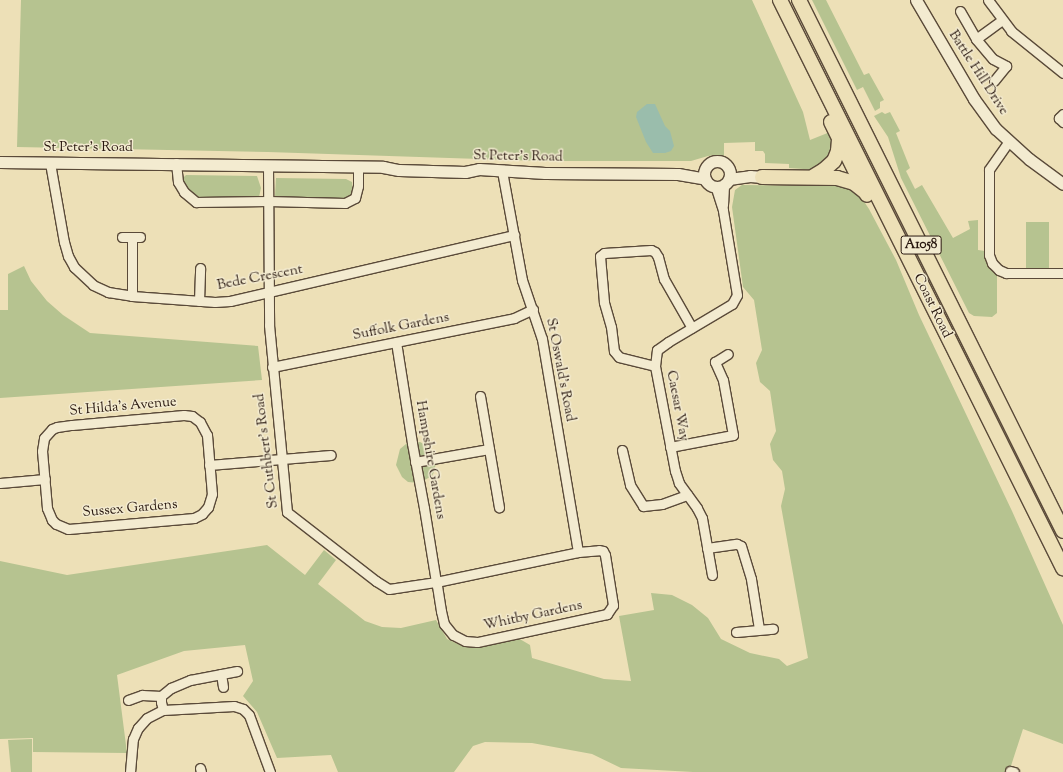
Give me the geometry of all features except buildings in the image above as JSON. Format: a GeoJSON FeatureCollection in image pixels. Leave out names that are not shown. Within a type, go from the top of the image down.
{"type":"FeatureCollection","features":[{"type":"Feature","properties":{"kind":"highway"},"geometry":{"type":"LineString","coordinates":[[776,0],[838,140],[865,193],[987,417]]}},
{"type":"Feature","properties":{"kind":"highway","name":"Coast Road"},"geometry":{"type":"LineString","coordinates":[[780,0],[1063,568]]}},
{"type":"Feature","properties":{"kind":"highway","name":"Coast Road"},"geometry":{"type":"LineString","coordinates":[[799,0],[1063,531]]}},
{"type":"Feature","properties":{"kind":"highway"},"geometry":{"type":"LineString","coordinates":[[814,176],[834,161],[838,151],[838,140]]}},
{"type":"Feature","properties":{"kind":"highway"},"geometry":{"type":"LineString","coordinates":[[756,176],[814,176],[849,181],[865,193]]}},
{"type":"Feature","properties":{"kind":"highway"},"geometry":{"type":"LineString","coordinates":[[1043,491],[1063,525]]}},
{"type":"Feature","properties":{"kind":"highway"},"geometry":{"type":"LineString","coordinates":[[1032,506],[1063,580]]}},
{"type":"Feature","properties":{"kind":"street","name":"Battle Hill Drive"},"geometry":{"type":"LineString","coordinates":[[916,0],[974,99],[996,129],[1045,172],[1063,184]]}},
{"type":"Feature","properties":{"kind":"street"},"geometry":{"type":"LineString","coordinates":[[988,0],[1011,32],[1062,69]]}},
{"type":"Feature","properties":{"kind":"street"},"geometry":{"type":"LineString","coordinates":[[960,11],[976,39],[993,58],[1006,66],[994,81]]}},
{"type":"Feature","properties":{"kind":"street"},"geometry":{"type":"LineString","coordinates":[[976,39],[1002,20]]}},
{"type":"Feature","properties":{"kind":"street"},"geometry":{"type":"LineString","coordinates":[[1063,114],[1060,118],[1063,122]]}},
{"type":"Feature","properties":{"kind":"street"},"geometry":{"type":"LineString","coordinates":[[1009,141],[989,170],[989,256],[999,270],[1006,273],[1063,273]]}},
{"type":"Feature","properties":{"kind":"street","name":"St Peter's Road"},"geometry":{"type":"LineString","coordinates":[[705,174],[708,164],[717,161],[725,163],[724,180]]}},
{"type":"Feature","properties":{"kind":"street","name":"St Peter's Road"},"geometry":{"type":"LineString","coordinates":[[0,162],[176,163],[358,168],[383,167],[398,170],[465,172],[479,169],[502,171],[705,174],[724,180],[756,176]]}},
{"type":"Feature","properties":{"kind":"street","name":"Bede Crescent"},"geometry":{"type":"LineString","coordinates":[[50,163],[64,242],[68,256],[74,267],[93,285],[108,292],[132,296],[199,301],[230,301],[267,294],[514,234]]}},
{"type":"Feature","properties":{"kind":"street"},"geometry":{"type":"LineString","coordinates":[[176,163],[178,182],[184,192],[196,202],[345,203],[355,198],[358,186],[358,168]]}},
{"type":"Feature","properties":{"kind":"street","name":"St Cuthbert's Road"},"geometry":{"type":"LineString","coordinates":[[268,166],[267,294],[272,367],[287,512],[301,525],[376,581],[390,589],[436,582],[578,552],[599,550]]}},
{"type":"Feature","properties":{"kind":"street","name":"St Oswald's Road"},"geometry":{"type":"LineString","coordinates":[[502,171],[522,280],[542,338],[578,552]]}},
{"type":"Feature","properties":{"kind":"street","name":"Caesar Way"},"geometry":{"type":"LineString","coordinates":[[712,574],[702,518],[697,508],[679,483],[675,471],[655,366],[657,350],[732,304],[737,295],[723,210],[724,180]]}},
{"type":"Feature","properties":{"kind":"street"},"geometry":{"type":"LineString","coordinates":[[122,237],[136,237],[132,296]]}},
{"type":"Feature","properties":{"kind":"street"},"geometry":{"type":"LineString","coordinates":[[655,366],[619,357],[614,351],[611,326],[604,302],[600,256],[604,253],[651,250],[655,252],[658,257],[664,279],[692,328]]}},
{"type":"Feature","properties":{"kind":"street"},"geometry":{"type":"LineString","coordinates":[[199,301],[200,268]]}},
{"type":"Feature","properties":{"kind":"street","name":"Suffolk Gardens"},"geometry":{"type":"LineString","coordinates":[[272,367],[514,318],[533,309]]}},
{"type":"Feature","properties":{"kind":"street","name":"Hampshire Gardens"},"geometry":{"type":"LineString","coordinates":[[396,342],[436,582]]}},
{"type":"Feature","properties":{"kind":"street"},"geometry":{"type":"LineString","coordinates":[[670,447],[733,435],[723,380],[715,362],[728,354]]}},
{"type":"Feature","properties":{"kind":"street"},"geometry":{"type":"LineString","coordinates":[[480,396],[499,507]]}},
{"type":"Feature","properties":{"kind":"street","name":"St Hilda's Avenue"},"geometry":{"type":"LineString","coordinates":[[45,479],[42,444],[47,434],[58,427],[184,415],[192,416],[200,422],[205,429],[209,465]]}},
{"type":"Feature","properties":{"kind":"street"},"geometry":{"type":"LineString","coordinates":[[416,462],[489,449]]}},
{"type":"Feature","properties":{"kind":"street"},"geometry":{"type":"LineString","coordinates":[[622,450],[630,485],[642,506],[662,504],[687,496]]}},
{"type":"Feature","properties":{"kind":"street"},"geometry":{"type":"LineString","coordinates":[[209,465],[331,455]]}},
{"type":"Feature","properties":{"kind":"street","name":"Sussex Gardens"},"geometry":{"type":"LineString","coordinates":[[45,479],[49,516],[56,524],[68,529],[194,518],[202,514],[208,507],[211,500],[209,465]]}},
{"type":"Feature","properties":{"kind":"street"},"geometry":{"type":"LineString","coordinates":[[0,483],[45,479]]}},
{"type":"Feature","properties":{"kind":"street"},"geometry":{"type":"LineString","coordinates":[[707,548],[736,544],[741,546],[751,579],[759,629]]}},
{"type":"Feature","properties":{"kind":"street","name":"Whitby Gardens"},"geometry":{"type":"LineString","coordinates":[[436,582],[444,624],[453,635],[465,641],[477,642],[607,614],[613,605],[605,555],[603,551],[599,550]]}},
{"type":"Feature","properties":{"kind":"street"},"geometry":{"type":"LineString","coordinates":[[736,632],[773,629]]}},
{"type":"Feature","properties":{"kind":"street"},"geometry":{"type":"LineString","coordinates":[[128,700],[142,695],[161,696],[171,688],[190,680],[237,671]]}},
{"type":"Feature","properties":{"kind":"street"},"geometry":{"type":"LineString","coordinates":[[220,674],[223,687]]}},
{"type":"Feature","properties":{"kind":"street"},"geometry":{"type":"LineString","coordinates":[[161,696],[163,710]]}},
{"type":"Feature","properties":{"kind":"street"},"geometry":{"type":"LineString","coordinates":[[130,772],[133,739],[138,728],[147,718],[163,710],[234,706],[243,709],[249,715],[270,772]]}},
{"type":"Feature","properties":{"kind":"green space"},"geometry":{"type":"Polygon","coordinates":[[[21,0],[752,0],[803,112],[810,140],[830,132],[834,145],[833,155],[818,170],[789,168],[789,164],[765,163],[765,154],[763,151],[755,151],[755,142],[724,143],[724,156],[708,156],[691,161],[541,161],[268,152],[17,147],[21,0]]]}},
{"type":"Feature","properties":{"kind":"green space"},"geometry":{"type":"Polygon","coordinates":[[[812,0],[826,0],[864,75],[869,73],[884,100],[880,102],[880,108],[875,111],[863,87],[857,90],[812,0]]]}},
{"type":"Feature","properties":{"kind":"green space"},"geometry":{"type":"Polygon","coordinates":[[[882,112],[885,114],[890,112],[900,131],[896,133],[910,168],[906,171],[915,189],[922,185],[953,238],[970,229],[968,221],[978,220],[978,250],[985,251],[997,273],[997,313],[992,317],[974,316],[969,313],[901,178],[888,137],[874,116],[882,112]]]}},
{"type":"Feature","properties":{"kind":"green space"},"geometry":{"type":"Polygon","coordinates":[[[186,175],[257,176],[261,188],[259,197],[254,199],[197,198],[184,184],[182,179],[186,175]]]}},
{"type":"Feature","properties":{"kind":"green space"},"geometry":{"type":"Polygon","coordinates":[[[276,178],[346,179],[352,182],[353,193],[346,199],[281,200],[275,196],[276,178]]]}},
{"type":"Feature","properties":{"kind":"green space"},"geometry":{"type":"Polygon","coordinates":[[[742,185],[836,186],[857,191],[869,209],[896,260],[919,315],[1012,511],[1063,625],[1063,744],[1023,729],[1009,772],[693,772],[621,768],[592,754],[532,743],[485,742],[473,746],[454,772],[338,772],[331,755],[277,758],[257,712],[243,696],[253,681],[245,645],[184,651],[117,675],[127,753],[33,752],[33,738],[0,739],[0,561],[67,575],[267,545],[305,575],[324,550],[336,560],[318,584],[365,621],[382,627],[401,628],[436,620],[447,639],[460,645],[476,648],[518,638],[530,645],[532,658],[604,679],[631,681],[619,616],[654,610],[651,593],[672,595],[692,605],[708,618],[721,639],[750,653],[779,659],[787,666],[808,658],[781,506],[785,489],[782,471],[773,460],[770,444],[776,431],[770,391],[760,382],[756,363],[762,350],[754,300],[743,287],[732,207],[735,190],[742,185]]]}},
{"type":"Feature","properties":{"kind":"green space"},"geometry":{"type":"Polygon","coordinates":[[[1026,222],[1049,222],[1049,269],[1026,269],[1026,222]]]}},
{"type":"Feature","properties":{"kind":"green space"},"geometry":{"type":"Polygon","coordinates":[[[24,266],[31,281],[47,301],[63,315],[90,333],[258,346],[262,380],[0,398],[0,310],[8,310],[8,274],[24,266]]]}},
{"type":"Feature","properties":{"kind":"green space"},"geometry":{"type":"Polygon","coordinates":[[[420,442],[426,445],[434,454],[436,463],[434,472],[432,476],[419,483],[408,482],[402,477],[396,465],[400,449],[406,444],[420,442]]]}},
{"type":"Feature","properties":{"kind":"green space"},"geometry":{"type":"Polygon","coordinates":[[[32,739],[32,772],[11,772],[8,740],[32,739]]]}},
{"type":"Feature","properties":{"kind":"shaded area"},"geometry":{"type":"Polygon","coordinates":[[[647,104],[655,104],[665,126],[670,131],[674,146],[671,151],[665,153],[653,153],[646,142],[636,117],[637,112],[647,104]]]}}]}
